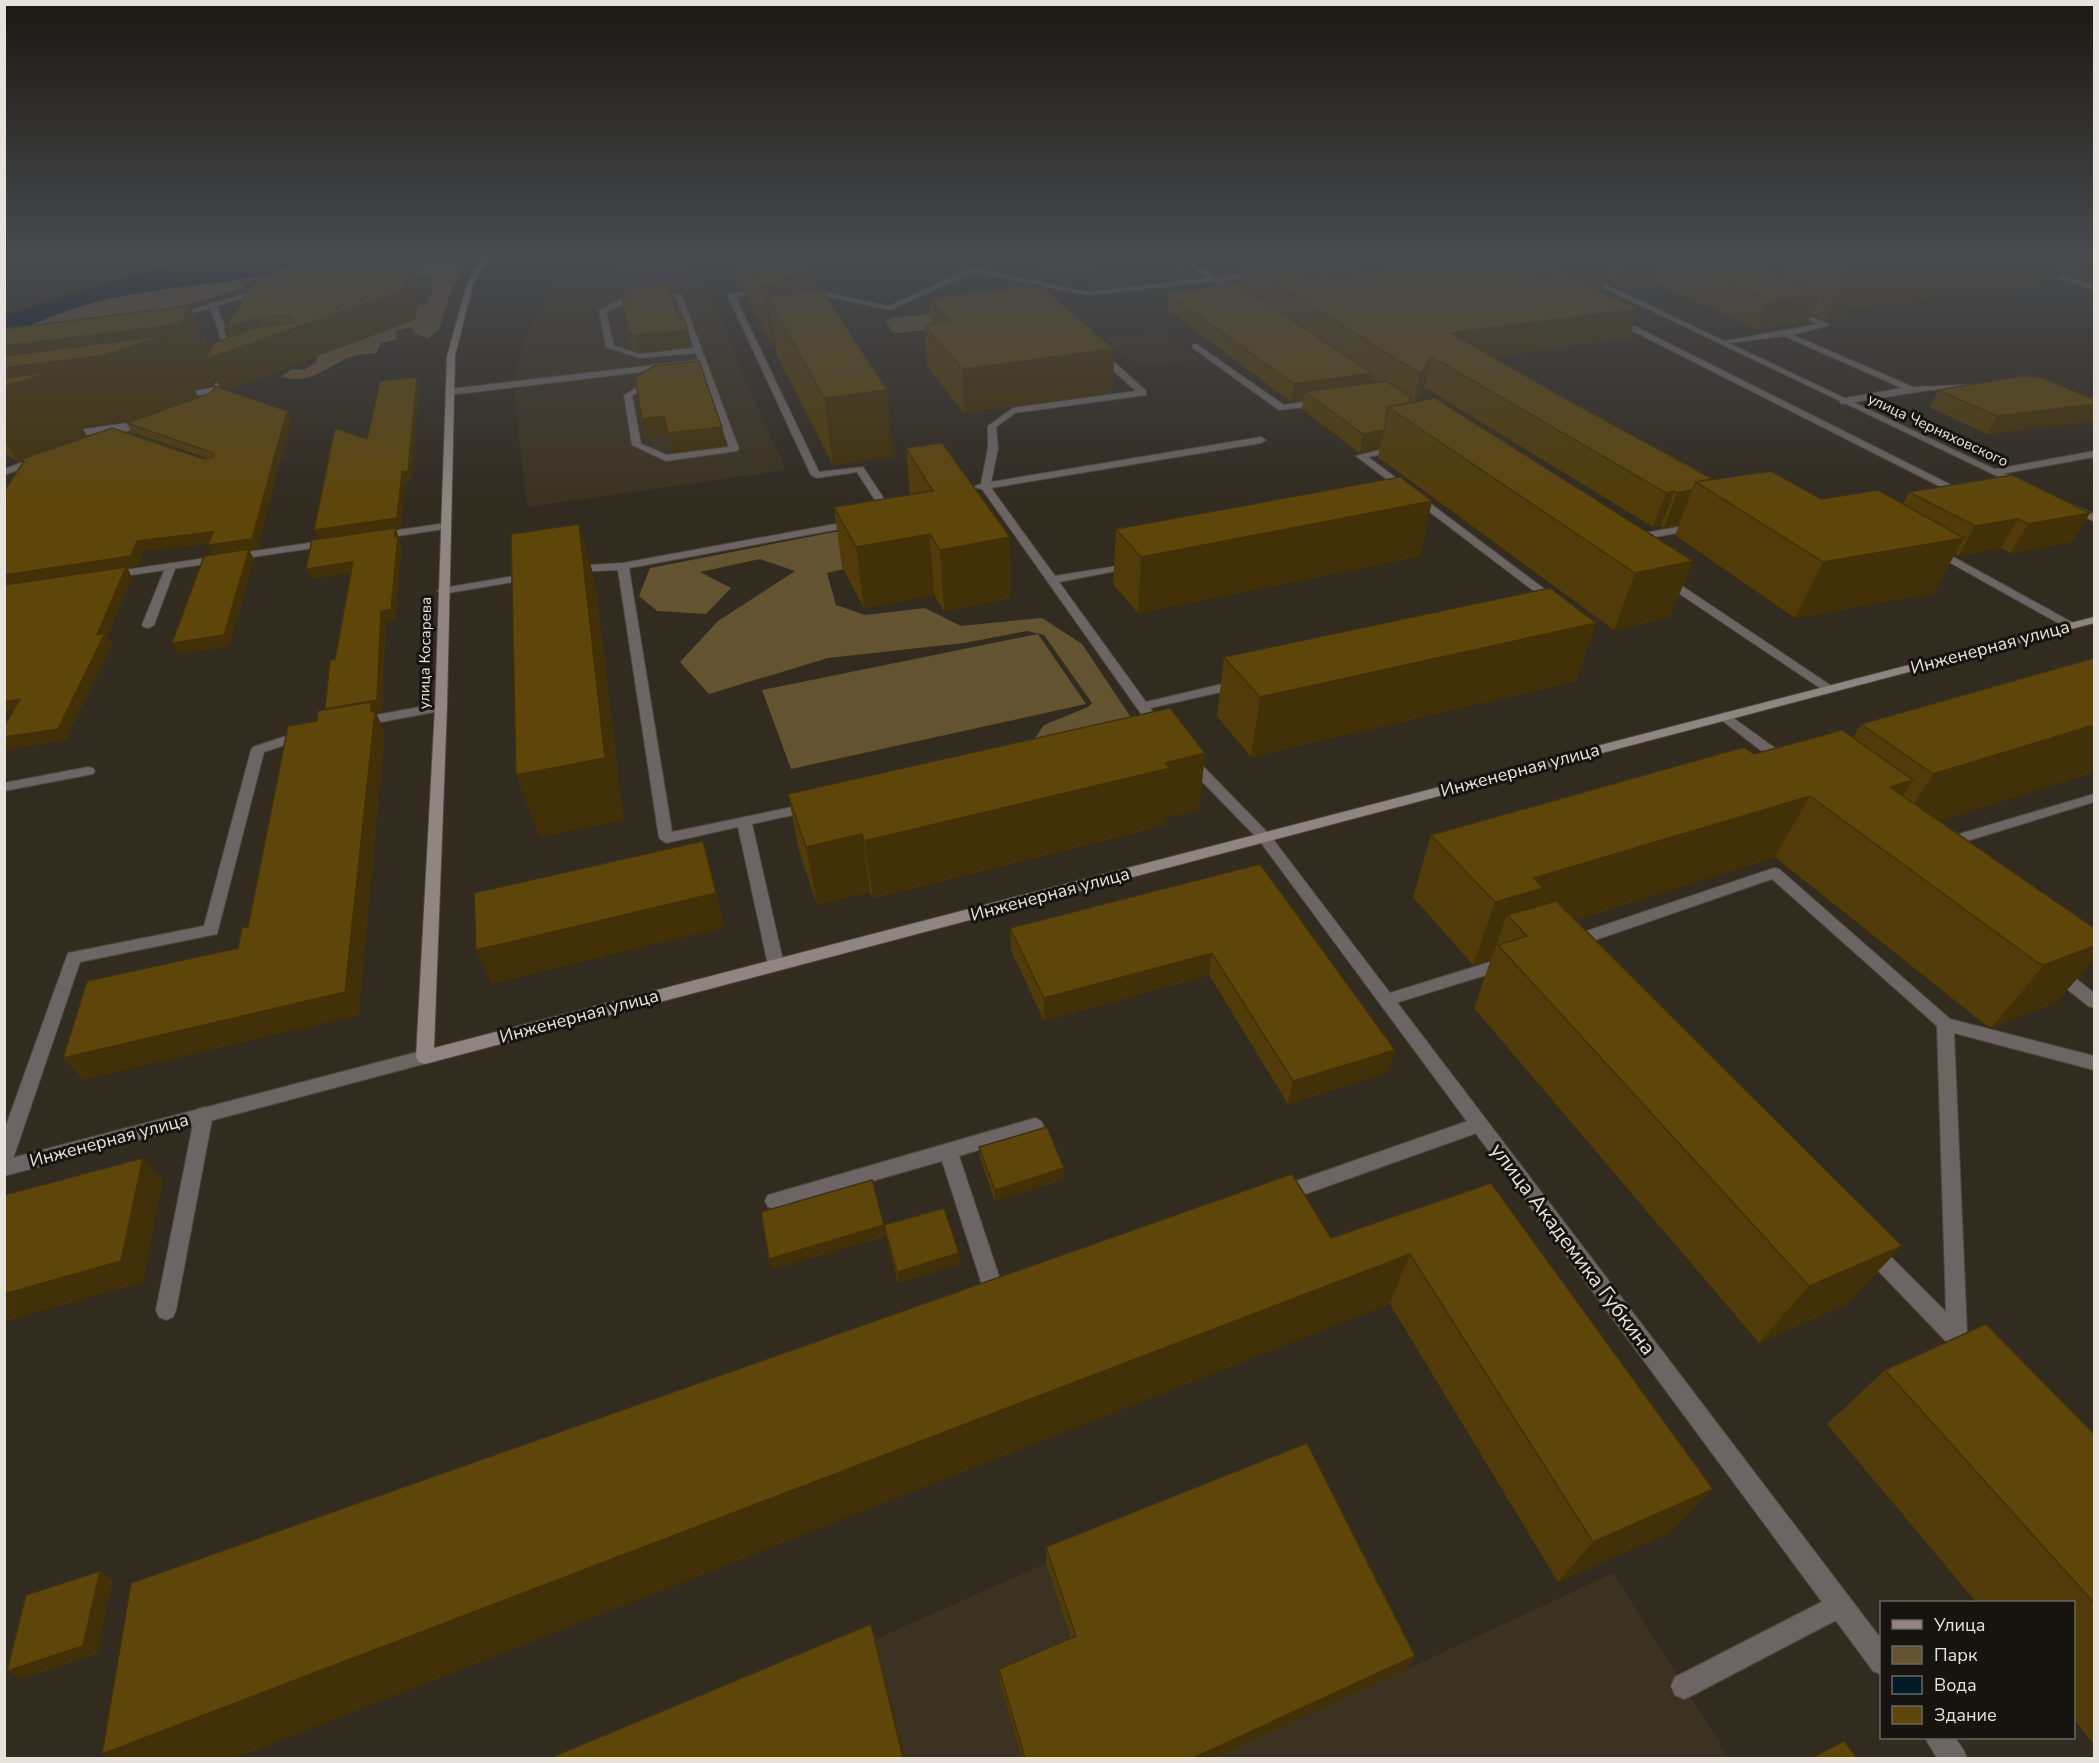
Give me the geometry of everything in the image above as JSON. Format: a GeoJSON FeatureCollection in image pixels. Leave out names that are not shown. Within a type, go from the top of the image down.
{"type":"FeatureCollection","features":[{"type":"Feature","properties":{"kind":"street"},"geometry":{"type":"LineString","coordinates":[[189,406],[213,394],[225,370],[229,350],[225,338]]}},
{"type":"Feature","properties":{"kind":"street","name":"улица Косарева"},"geometry":{"type":"LineString","coordinates":[[425,1057],[441,707],[449,392],[451,356],[455,338]]}},
{"type":"Feature","properties":{"kind":"street"},"geometry":{"type":"LineString","coordinates":[[608,338],[610,347],[640,356],[699,350]]}},
{"type":"Feature","properties":{"kind":"street"},"geometry":{"type":"LineString","coordinates":[[665,378],[655,379],[628,395],[637,445],[666,458],[734,449],[695,338]]}},
{"type":"Feature","properties":{"kind":"street"},"geometry":{"type":"LineString","coordinates":[[752,338],[816,475],[860,469],[890,503],[889,521]]}},
{"type":"Feature","properties":{"kind":"street"},"geometry":{"type":"LineString","coordinates":[[1654,338],[1958,492]]}},
{"type":"Feature","properties":{"kind":"street","name":"улица Черняховского"},"geometry":{"type":"LineString","coordinates":[[1716,338],[1843,401],[2026,486]]}},
{"type":"Feature","properties":{"kind":"street"},"geometry":{"type":"LineString","coordinates":[[1724,342],[1752,338]]}},
{"type":"Feature","properties":{"kind":"street"},"geometry":{"type":"LineString","coordinates":[[1795,338],[1911,389]]}},
{"type":"Feature","properties":{"kind":"street"},"geometry":{"type":"LineString","coordinates":[[1196,346],[1282,408],[1338,400]]}},
{"type":"Feature","properties":{"kind":"street"},"geometry":{"type":"LineString","coordinates":[[992,426],[1013,411],[1143,393],[1093,348]]}},
{"type":"Feature","properties":{"kind":"street"},"geometry":{"type":"LineString","coordinates":[[449,392],[703,362]]}},
{"type":"Feature","properties":{"kind":"street"},"geometry":{"type":"LineString","coordinates":[[225,370],[235,366]]}},
{"type":"Feature","properties":{"kind":"street"},"geometry":{"type":"LineString","coordinates":[[696,374],[707,373]]}},
{"type":"Feature","properties":{"kind":"street"},"geometry":{"type":"LineString","coordinates":[[1843,401],[1911,389],[1958,386],[1991,388]]}},
{"type":"Feature","properties":{"kind":"street"},"geometry":{"type":"LineString","coordinates":[[171,397],[213,394]]}},
{"type":"Feature","properties":{"kind":"street"},"geometry":{"type":"LineString","coordinates":[[83,444],[157,417]]}},
{"type":"Feature","properties":{"kind":"street"},"geometry":{"type":"LineString","coordinates":[[984,418],[992,426],[993,448],[985,486],[1143,706],[1160,734]]}},
{"type":"Feature","properties":{"kind":"street"},"geometry":{"type":"LineString","coordinates":[[50,437],[135,425]]}},
{"type":"Feature","properties":{"kind":"street"},"geometry":{"type":"LineString","coordinates":[[117,432],[128,435]]}},
{"type":"Feature","properties":{"kind":"street"},"geometry":{"type":"LineString","coordinates":[[962,490],[1261,440]]}},
{"type":"Feature","properties":{"kind":"street"},"geometry":{"type":"LineString","coordinates":[[1406,446],[1361,456],[1564,609]]}},
{"type":"Feature","properties":{"kind":"street"},"geometry":{"type":"LineString","coordinates":[[1996,472],[2094,454]]}},
{"type":"Feature","properties":{"kind":"street"},"geometry":{"type":"LineString","coordinates":[[4,472],[50,456]]}},
{"type":"Feature","properties":{"kind":"street"},"geometry":{"type":"LineString","coordinates":[[2065,504],[2094,518]]}},
{"type":"Feature","properties":{"kind":"street"},"geometry":{"type":"LineString","coordinates":[[1411,513],[1431,508]]}},
{"type":"Feature","properties":{"kind":"street"},"geometry":{"type":"LineString","coordinates":[[559,571],[623,566],[868,521]]}},
{"type":"Feature","properties":{"kind":"street"},"geometry":{"type":"LineString","coordinates":[[366,538],[446,526]]}},
{"type":"Feature","properties":{"kind":"street"},"geometry":{"type":"LineString","coordinates":[[1620,541],[1702,526]]}},
{"type":"Feature","properties":{"kind":"street"},"geometry":{"type":"LineString","coordinates":[[105,576],[343,541]]}},
{"type":"Feature","properties":{"kind":"street"},"geometry":{"type":"LineString","coordinates":[[1923,544],[2071,626]]}},
{"type":"Feature","properties":{"kind":"street"},"geometry":{"type":"LineString","coordinates":[[1052,580],[1147,563]]}},
{"type":"Feature","properties":{"kind":"street"},"geometry":{"type":"LineString","coordinates":[[148,625],[171,566]]}},
{"type":"Feature","properties":{"kind":"street"},"geometry":{"type":"LineString","coordinates":[[623,566],[666,838],[826,804]]}},
{"type":"Feature","properties":{"kind":"street"},"geometry":{"type":"LineString","coordinates":[[443,591],[539,574]]}},
{"type":"Feature","properties":{"kind":"street"},"geometry":{"type":"LineString","coordinates":[[1658,575],[1830,689]]}},
{"type":"Feature","properties":{"kind":"street","name":"Инженерная улица"},"geometry":{"type":"LineString","coordinates":[[4,1168],[2094,620]]}},
{"type":"Feature","properties":{"kind":"street"},"geometry":{"type":"LineString","coordinates":[[1143,706],[1257,680]]}},
{"type":"Feature","properties":{"kind":"street"},"geometry":{"type":"LineString","coordinates":[[342,724],[441,707]]}},
{"type":"Feature","properties":{"kind":"street"},"geometry":{"type":"LineString","coordinates":[[1725,717],[1794,770]]}},
{"type":"Feature","properties":{"kind":"street"},"geometry":{"type":"LineString","coordinates":[[4,1159],[74,957],[211,930],[258,750],[321,728]]}},
{"type":"Feature","properties":{"kind":"street","name":"улица Академика Губкина"},"geometry":{"type":"LineString","coordinates":[[1183,754],[1264,837],[1880,1661]]}},
{"type":"Feature","properties":{"kind":"street"},"geometry":{"type":"LineString","coordinates":[[4,787],[88,771]]}},
{"type":"Feature","properties":{"kind":"street"},"geometry":{"type":"LineString","coordinates":[[1926,848],[2094,798]]}},
{"type":"Feature","properties":{"kind":"street"},"geometry":{"type":"LineString","coordinates":[[744,822],[776,965]]}},
{"type":"Feature","properties":{"kind":"street"},"geometry":{"type":"LineString","coordinates":[[1587,960],[1565,944],[1774,873],[1945,1024],[2094,1063]]}},
{"type":"Feature","properties":{"kind":"street"},"geometry":{"type":"LineString","coordinates":[[1386,1000],[1527,956]]}},
{"type":"Feature","properties":{"kind":"street"},"geometry":{"type":"LineString","coordinates":[[2049,967],[2094,1002]]}},
{"type":"Feature","properties":{"kind":"street"},"geometry":{"type":"LineString","coordinates":[[1945,1024],[1957,1338]]}},
{"type":"Feature","properties":{"kind":"street"},"geometry":{"type":"LineString","coordinates":[[166,1310],[204,1114]]}},
{"type":"Feature","properties":{"kind":"street"},"geometry":{"type":"LineString","coordinates":[[1259,1203],[1479,1125]]}},
{"type":"Feature","properties":{"kind":"street"},"geometry":{"type":"LineString","coordinates":[[774,1201],[1035,1126]]}},
{"type":"Feature","properties":{"kind":"street"},"geometry":{"type":"LineString","coordinates":[[948,1151],[995,1294]]}},
{"type":"Feature","properties":{"kind":"street"},"geometry":{"type":"LineString","coordinates":[[1858,1237],[1981,1362]]}},
{"type":"Feature","properties":{"kind":"street"},"geometry":{"type":"LineString","coordinates":[[973,1302],[1017,1287]]}},
{"type":"Feature","properties":{"kind":"street"},"geometry":{"type":"LineString","coordinates":[[1684,1686],[1839,1605]]}},
{"type":"Feature","properties":{"kind":"street"},"geometry":{"type":"LineString","coordinates":[[1940,1739],[1954,1758]]}},
{"type":"Feature","properties":{"kind":"shaded area"},"geometry":{"type":"Polygon","coordinates":[[[525,338],[729,338],[786,470],[527,507],[513,383],[525,338]]]}},
{"type":"Feature","properties":{"kind":"shaded area"},"geometry":{"type":"Polygon","coordinates":[[[1105,338],[1172,338],[1200,359],[1142,368],[1105,338]]]}},
{"type":"Feature","properties":{"kind":"shaded area"},"geometry":{"type":"Polygon","coordinates":[[[1046,1563],[1405,1670],[1613,1573],[1729,1758],[595,1758],[876,1639],[1046,1563]]]}},
{"type":"Feature","properties":{"kind":"green space"},"geometry":{"type":"Polygon","coordinates":[[[5,338],[68,338],[5,356],[5,338]]]}},
{"type":"Feature","properties":{"kind":"green space"},"geometry":{"type":"Polygon","coordinates":[[[323,338],[397,338],[381,343],[376,353],[351,357],[309,377],[292,379],[281,377],[292,369],[304,370],[316,362],[323,338]]]}},
{"type":"Feature","properties":{"kind":"green space"},"geometry":{"type":"Polygon","coordinates":[[[862,531],[869,563],[827,573],[836,605],[865,615],[925,608],[961,626],[1042,618],[1082,644],[1136,725],[1030,745],[1044,725],[1088,707],[1092,703],[1044,635],[1027,631],[964,643],[828,658],[709,694],[680,662],[718,621],[795,571],[760,559],[700,572],[731,588],[706,614],[657,611],[639,596],[650,568],[834,532],[862,531]]]}},
{"type":"Feature","properties":{"kind":"green space"},"geometry":{"type":"Polygon","coordinates":[[[1038,634],[1086,704],[791,769],[762,690],[1038,634]]]}},
{"type":"Feature","properties":{"kind":"building"},"geometry":{"type":"Polygon","coordinates":[[[4,338],[67,338],[4,346],[4,338]]]}},
{"type":"Feature","properties":{"kind":"building"},"geometry":{"type":"Polygon","coordinates":[[[158,338],[101,356],[4,368],[4,356],[158,338]]]}},
{"type":"Feature","properties":{"kind":"building"},"geometry":{"type":"Polygon","coordinates":[[[227,338],[265,338],[206,359],[214,343],[227,338]]]}},
{"type":"Feature","properties":{"kind":"building"},"geometry":{"type":"Polygon","coordinates":[[[791,338],[854,338],[887,390],[824,398],[791,338]]]}},
{"type":"Feature","properties":{"kind":"building"},"geometry":{"type":"Polygon","coordinates":[[[935,338],[1102,338],[1114,349],[962,369],[935,338]]]}},
{"type":"Feature","properties":{"kind":"building"},"geometry":{"type":"Polygon","coordinates":[[[1230,338],[1320,338],[1373,373],[1294,384],[1230,338]]]}},
{"type":"Feature","properties":{"kind":"building"},"geometry":{"type":"Polygon","coordinates":[[[1363,338],[1460,338],[1713,479],[1696,482],[1692,490],[1666,493],[1432,357],[1420,374],[1363,338]]]}},
{"type":"Feature","properties":{"kind":"building"},"geometry":{"type":"Polygon","coordinates":[[[699,361],[722,427],[668,433],[664,416],[642,419],[635,377],[654,366],[699,361]]]}},
{"type":"Feature","properties":{"kind":"building"},"geometry":{"type":"Polygon","coordinates":[[[51,372],[4,387],[4,378],[51,372]]]}},
{"type":"Feature","properties":{"kind":"building"},"geometry":{"type":"Polygon","coordinates":[[[2022,376],[2040,377],[2094,399],[2094,404],[1997,416],[1938,390],[2022,376]]]}},
{"type":"Feature","properties":{"kind":"building"},"geometry":{"type":"Polygon","coordinates":[[[417,377],[408,471],[402,472],[397,518],[314,530],[335,428],[367,439],[380,381],[417,377]]]}},
{"type":"Feature","properties":{"kind":"building"},"geometry":{"type":"Polygon","coordinates":[[[1386,381],[1411,397],[1407,403],[1388,407],[1384,430],[1363,434],[1304,392],[1386,381]]]}},
{"type":"Feature","properties":{"kind":"building"},"geometry":{"type":"Polygon","coordinates":[[[215,386],[287,411],[252,539],[208,545],[213,532],[137,541],[131,556],[4,575],[4,491],[24,461],[22,459],[112,428],[204,459],[213,457],[213,453],[127,423],[211,393],[215,386]]]}},
{"type":"Feature","properties":{"kind":"building"},"geometry":{"type":"Polygon","coordinates":[[[1435,398],[1693,561],[1635,573],[1388,407],[1435,398]]]}},
{"type":"Feature","properties":{"kind":"building"},"geometry":{"type":"Polygon","coordinates":[[[942,443],[1010,537],[940,550],[930,534],[856,547],[834,507],[933,491],[906,448],[942,443]]]}},
{"type":"Feature","properties":{"kind":"building"},"geometry":{"type":"Polygon","coordinates":[[[1771,471],[1821,499],[1878,490],[1964,538],[1823,562],[1696,482],[1771,471]]]}},
{"type":"Feature","properties":{"kind":"building"},"geometry":{"type":"Polygon","coordinates":[[[2012,475],[2090,513],[2028,524],[2018,519],[1975,526],[1909,492],[2012,475]]]}},
{"type":"Feature","properties":{"kind":"building"},"geometry":{"type":"Polygon","coordinates":[[[1400,477],[1432,501],[1141,557],[1116,529],[1400,477]]]}},
{"type":"Feature","properties":{"kind":"building"},"geometry":{"type":"Polygon","coordinates":[[[579,524],[605,758],[516,775],[511,534],[579,524]]]}},
{"type":"Feature","properties":{"kind":"building"},"geometry":{"type":"Polygon","coordinates":[[[396,528],[394,537],[398,537],[391,609],[381,611],[377,700],[325,709],[330,660],[335,659],[353,562],[306,569],[312,540],[396,528]]]}},
{"type":"Feature","properties":{"kind":"building"},"geometry":{"type":"Polygon","coordinates":[[[249,549],[224,635],[172,643],[204,556],[249,549]]]}},
{"type":"Feature","properties":{"kind":"building"},"geometry":{"type":"Polygon","coordinates":[[[126,567],[97,635],[105,633],[58,729],[4,737],[4,727],[20,699],[4,702],[4,585],[126,567]]]}},
{"type":"Feature","properties":{"kind":"building"},"geometry":{"type":"Polygon","coordinates":[[[1550,588],[1596,623],[1260,697],[1224,657],[1550,588]]]}},
{"type":"Feature","properties":{"kind":"building"},"geometry":{"type":"Polygon","coordinates":[[[2094,658],[2094,725],[1933,774],[1861,724],[2094,658]]]}},
{"type":"Feature","properties":{"kind":"building"},"geometry":{"type":"Polygon","coordinates":[[[371,702],[371,712],[375,711],[345,992],[63,1058],[87,981],[238,948],[242,928],[248,927],[288,726],[317,721],[318,711],[371,702]]]}},
{"type":"Feature","properties":{"kind":"building"},"geometry":{"type":"Polygon","coordinates":[[[1170,708],[1205,753],[1165,763],[1170,768],[864,841],[862,834],[806,847],[788,794],[1170,708]]]}},
{"type":"Feature","properties":{"kind":"building"},"geometry":{"type":"Polygon","coordinates":[[[1842,730],[1913,780],[1890,787],[2094,928],[2094,946],[2044,965],[2038,963],[1810,796],[1534,878],[1543,888],[1495,902],[1431,835],[1744,747],[1754,754],[1842,730]]]}},
{"type":"Feature","properties":{"kind":"building"},"geometry":{"type":"Polygon","coordinates":[[[703,841],[716,893],[476,950],[474,893],[703,841]]]}},
{"type":"Feature","properties":{"kind":"building"},"geometry":{"type":"Polygon","coordinates":[[[1260,864],[1395,1050],[1293,1081],[1212,953],[1044,998],[1010,928],[1260,864]]]}},
{"type":"Feature","properties":{"kind":"building"},"geometry":{"type":"Polygon","coordinates":[[[1556,901],[1902,1246],[1809,1286],[1498,945],[1527,936],[1507,915],[1556,901]]]}},
{"type":"Feature","properties":{"kind":"building"},"geometry":{"type":"Polygon","coordinates":[[[1047,1127],[1064,1168],[995,1190],[979,1147],[1047,1127]]]}},
{"type":"Feature","properties":{"kind":"building"},"geometry":{"type":"Polygon","coordinates":[[[143,1158],[121,1261],[4,1294],[4,1195],[143,1158]]]}},
{"type":"Feature","properties":{"kind":"building"},"geometry":{"type":"Polygon","coordinates":[[[1292,1174],[1331,1238],[1491,1183],[1713,1489],[1593,1542],[1410,1254],[102,1754],[131,1583],[1292,1174]]]}},
{"type":"Feature","properties":{"kind":"building"},"geometry":{"type":"Polygon","coordinates":[[[872,1180],[884,1225],[769,1259],[761,1212],[872,1180]]]}},
{"type":"Feature","properties":{"kind":"building"},"geometry":{"type":"Polygon","coordinates":[[[944,1208],[959,1253],[897,1272],[884,1225],[944,1208]]]}},
{"type":"Feature","properties":{"kind":"building"},"geometry":{"type":"Polygon","coordinates":[[[1986,1324],[2094,1434],[2094,1603],[1885,1370],[1986,1324]]]}},
{"type":"Feature","properties":{"kind":"building"},"geometry":{"type":"Polygon","coordinates":[[[1307,1443],[1415,1656],[1193,1758],[1025,1758],[999,1669],[1076,1636],[1046,1547],[1307,1443]]]}},
{"type":"Feature","properties":{"kind":"building"},"geometry":{"type":"Polygon","coordinates":[[[100,1571],[83,1646],[7,1671],[26,1595],[100,1571]]]}},
{"type":"Feature","properties":{"kind":"building"},"geometry":{"type":"Polygon","coordinates":[[[871,1624],[903,1758],[550,1758],[871,1624]]]}},
{"type":"Feature","properties":{"kind":"building"},"geometry":{"type":"Polygon","coordinates":[[[1844,1741],[1857,1758],[1812,1758],[1844,1741]]]}}]}
